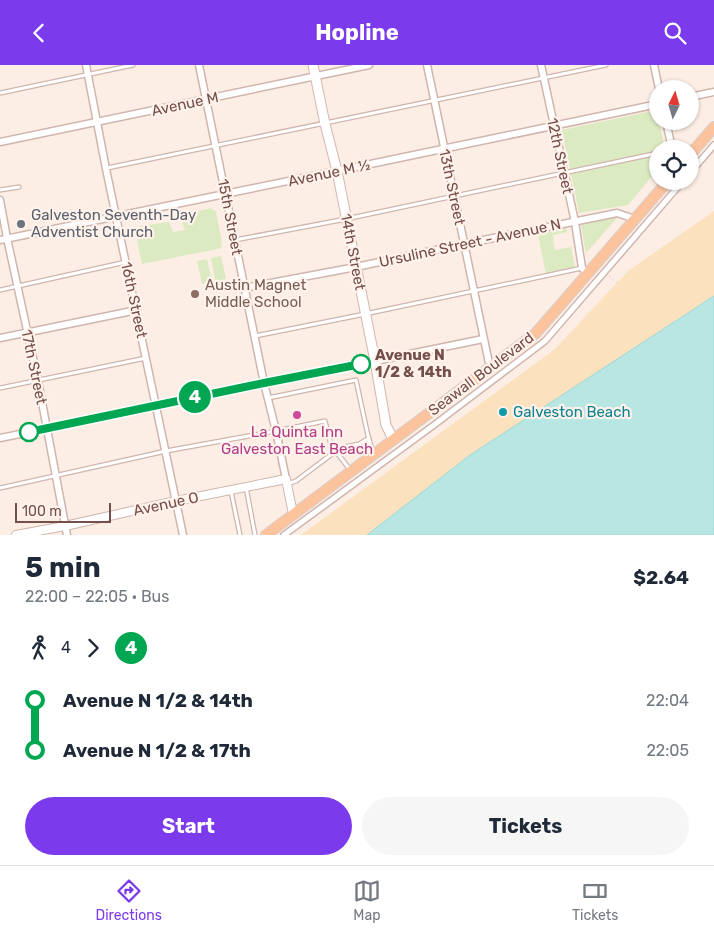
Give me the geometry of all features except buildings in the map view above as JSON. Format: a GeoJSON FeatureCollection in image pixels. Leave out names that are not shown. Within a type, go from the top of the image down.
{"type":"FeatureCollection","features":[{"type":"Feature","properties":{"kind":"main road","name":"14th Street"},"geometry":{"type":"LineString","coordinates":[[313,65],[366,314],[386,425],[393,439]]}},
{"type":"Feature","properties":{"kind":"main road"},"geometry":{"type":"LineString","coordinates":[[699,144],[714,127]]}},
{"type":"Feature","properties":{"kind":"main road","name":"Seawall Boulevard"},"geometry":{"type":"LineString","coordinates":[[266,535],[536,333],[585,271],[660,190]]}},
{"type":"Feature","properties":{"kind":"street","name":"16th Street"},"geometry":{"type":"LineString","coordinates":[[86,65],[106,169],[184,535]]}},
{"type":"Feature","properties":{"kind":"street","name":"15th Street"},"geometry":{"type":"LineString","coordinates":[[200,65],[254,336],[294,514]]}},
{"type":"Feature","properties":{"kind":"street","name":"Avenue M"},"geometry":{"type":"LineString","coordinates":[[0,142],[369,65]]}},
{"type":"Feature","properties":{"kind":"street","name":"13th Street"},"geometry":{"type":"LineString","coordinates":[[427,65],[490,368]]}},
{"type":"Feature","properties":{"kind":"street","name":"12th Street"},"geometry":{"type":"LineString","coordinates":[[541,65],[585,271]]}},
{"type":"Feature","properties":{"kind":"street"},"geometry":{"type":"LineString","coordinates":[[654,65],[657,80]]}},
{"type":"Feature","properties":{"kind":"street"},"geometry":{"type":"LineString","coordinates":[[699,95],[714,92]]}},
{"type":"Feature","properties":{"kind":"street","name":"Avenue M ½"},"geometry":{"type":"LineString","coordinates":[[3,239],[649,106]]}},
{"type":"Feature","properties":{"kind":"street"},"geometry":{"type":"LineString","coordinates":[[699,162],[714,145]]}},
{"type":"Feature","properties":{"kind":"street"},"geometry":{"type":"LineString","coordinates":[[284,535],[545,341],[675,190]]}},
{"type":"Feature","properties":{"kind":"street","name":"17th Street"},"geometry":{"type":"LineString","coordinates":[[0,200],[3,239],[17,286],[38,381],[68,535]]}},
{"type":"Feature","properties":{"kind":"street","name":"Ursuline Street - Avenue N"},"geometry":{"type":"LineString","coordinates":[[244,288],[617,213],[635,219]]}},
{"type":"Feature","properties":{"kind":"street"},"geometry":{"type":"LineString","coordinates":[[0,338],[136,310]]}},
{"type":"Feature","properties":{"kind":"street"},"geometry":{"type":"LineString","coordinates":[[0,438],[483,339]]}},
{"type":"Feature","properties":{"kind":"street","name":"Avenue O"},"geometry":{"type":"LineString","coordinates":[[16,535],[246,487],[286,482]]}},
{"type":"Feature","properties":{"kind":"lane"},"geometry":{"type":"LineString","coordinates":[[0,93],[133,65]]}},
{"type":"Feature","properties":{"kind":"lane"},"geometry":{"type":"LineString","coordinates":[[106,169],[606,65]]}},
{"type":"Feature","properties":{"kind":"lane"},"geometry":{"type":"LineString","coordinates":[[234,240],[346,219],[649,155]]}},
{"type":"Feature","properties":{"kind":"lane"},"geometry":{"type":"LineString","coordinates":[[0,191],[19,187]]}},
{"type":"Feature","properties":{"kind":"lane"},"geometry":{"type":"LineString","coordinates":[[0,290],[127,262]]}},
{"type":"Feature","properties":{"kind":"lane"},"geometry":{"type":"LineString","coordinates":[[254,336],[474,290],[585,271]]}},
{"type":"Feature","properties":{"kind":"lane"},"geometry":{"type":"LineString","coordinates":[[0,388],[147,358]]}},
{"type":"Feature","properties":{"kind":"lane"},"geometry":{"type":"LineString","coordinates":[[267,398],[356,380],[373,454]]}},
{"type":"Feature","properties":{"kind":"lane"},"geometry":{"type":"LineString","coordinates":[[0,488],[166,451],[325,421],[331,445],[351,471]]}},
{"type":"Feature","properties":{"kind":"lane"},"geometry":{"type":"LineString","coordinates":[[286,482],[296,481],[335,451],[359,444],[369,438]]}},
{"type":"Feature","properties":{"kind":"lane"},"geometry":{"type":"LineString","coordinates":[[246,487],[255,535]]}},
{"type":"Feature","properties":{"kind":"lane"},"geometry":{"type":"LineString","coordinates":[[231,490],[240,535]]}},
{"type":"Feature","properties":{"kind":"path"},"geometry":{"type":"LineString","coordinates":[[607,274],[617,283]]}},
{"type":"Feature","properties":{"kind":"green space"},"geometry":{"type":"Polygon","coordinates":[[[649,112],[649,130],[661,130],[663,140],[649,140],[649,180],[628,205],[579,213],[562,130],[649,112]]]}},
{"type":"Feature","properties":{"kind":"green space"},"geometry":{"type":"Polygon","coordinates":[[[211,208],[216,212],[222,248],[142,264],[137,240],[139,239],[137,232],[140,226],[169,222],[173,232],[185,230],[182,222],[183,215],[211,208]]]}},
{"type":"Feature","properties":{"kind":"green space"},"geometry":{"type":"Polygon","coordinates":[[[607,217],[617,218],[586,253],[581,224],[607,217]]]}},
{"type":"Feature","properties":{"kind":"green space"},"geometry":{"type":"Polygon","coordinates":[[[566,228],[567,232],[553,235],[555,250],[571,247],[575,268],[546,274],[538,234],[566,228]]]}},
{"type":"Feature","properties":{"kind":"green space"},"geometry":{"type":"Polygon","coordinates":[[[221,256],[226,279],[215,281],[211,258],[221,256]]]}},
{"type":"Feature","properties":{"kind":"green space"},"geometry":{"type":"Polygon","coordinates":[[[207,259],[212,281],[202,284],[197,261],[207,259]]]}},
{"type":"Feature","properties":{"kind":"sand","name":"Galveston Beach"},"geometry":{"type":"Polygon","coordinates":[[[714,211],[714,296],[470,455],[367,535],[301,535],[555,349],[628,271],[714,211]]]}},
{"type":"Feature","properties":{"kind":"water"},"geometry":{"type":"Polygon","coordinates":[[[714,296],[714,535],[367,535],[470,455],[714,296]]]}},
{"type":"Feature","properties":{"kind":"bus line","name":"4"},"geometry":{"type":"LineString","coordinates":[[29,432],[361,364]]}},
{"type":"Feature","properties":{"kind":"place","name":"Galveston Seventh-Day Adventist Church"},"geometry":{"type":"Point","coordinates":[21,224]}},
{"type":"Feature","properties":{"kind":"place","name":"Austin Magnet Middle School"},"geometry":{"type":"Point","coordinates":[195,294]}},
{"type":"Feature","properties":{"kind":"place","name":"Avenue N 1/2 & 14th"},"geometry":{"type":"Point","coordinates":[361,364]}},
{"type":"Feature","properties":{"kind":"place","name":"Galveston Beach"},"geometry":{"type":"Point","coordinates":[503,412]}},
{"type":"Feature","properties":{"kind":"place","name":"La Quinta Inn Galveston East Beach"},"geometry":{"type":"Point","coordinates":[297,415]}}]}
